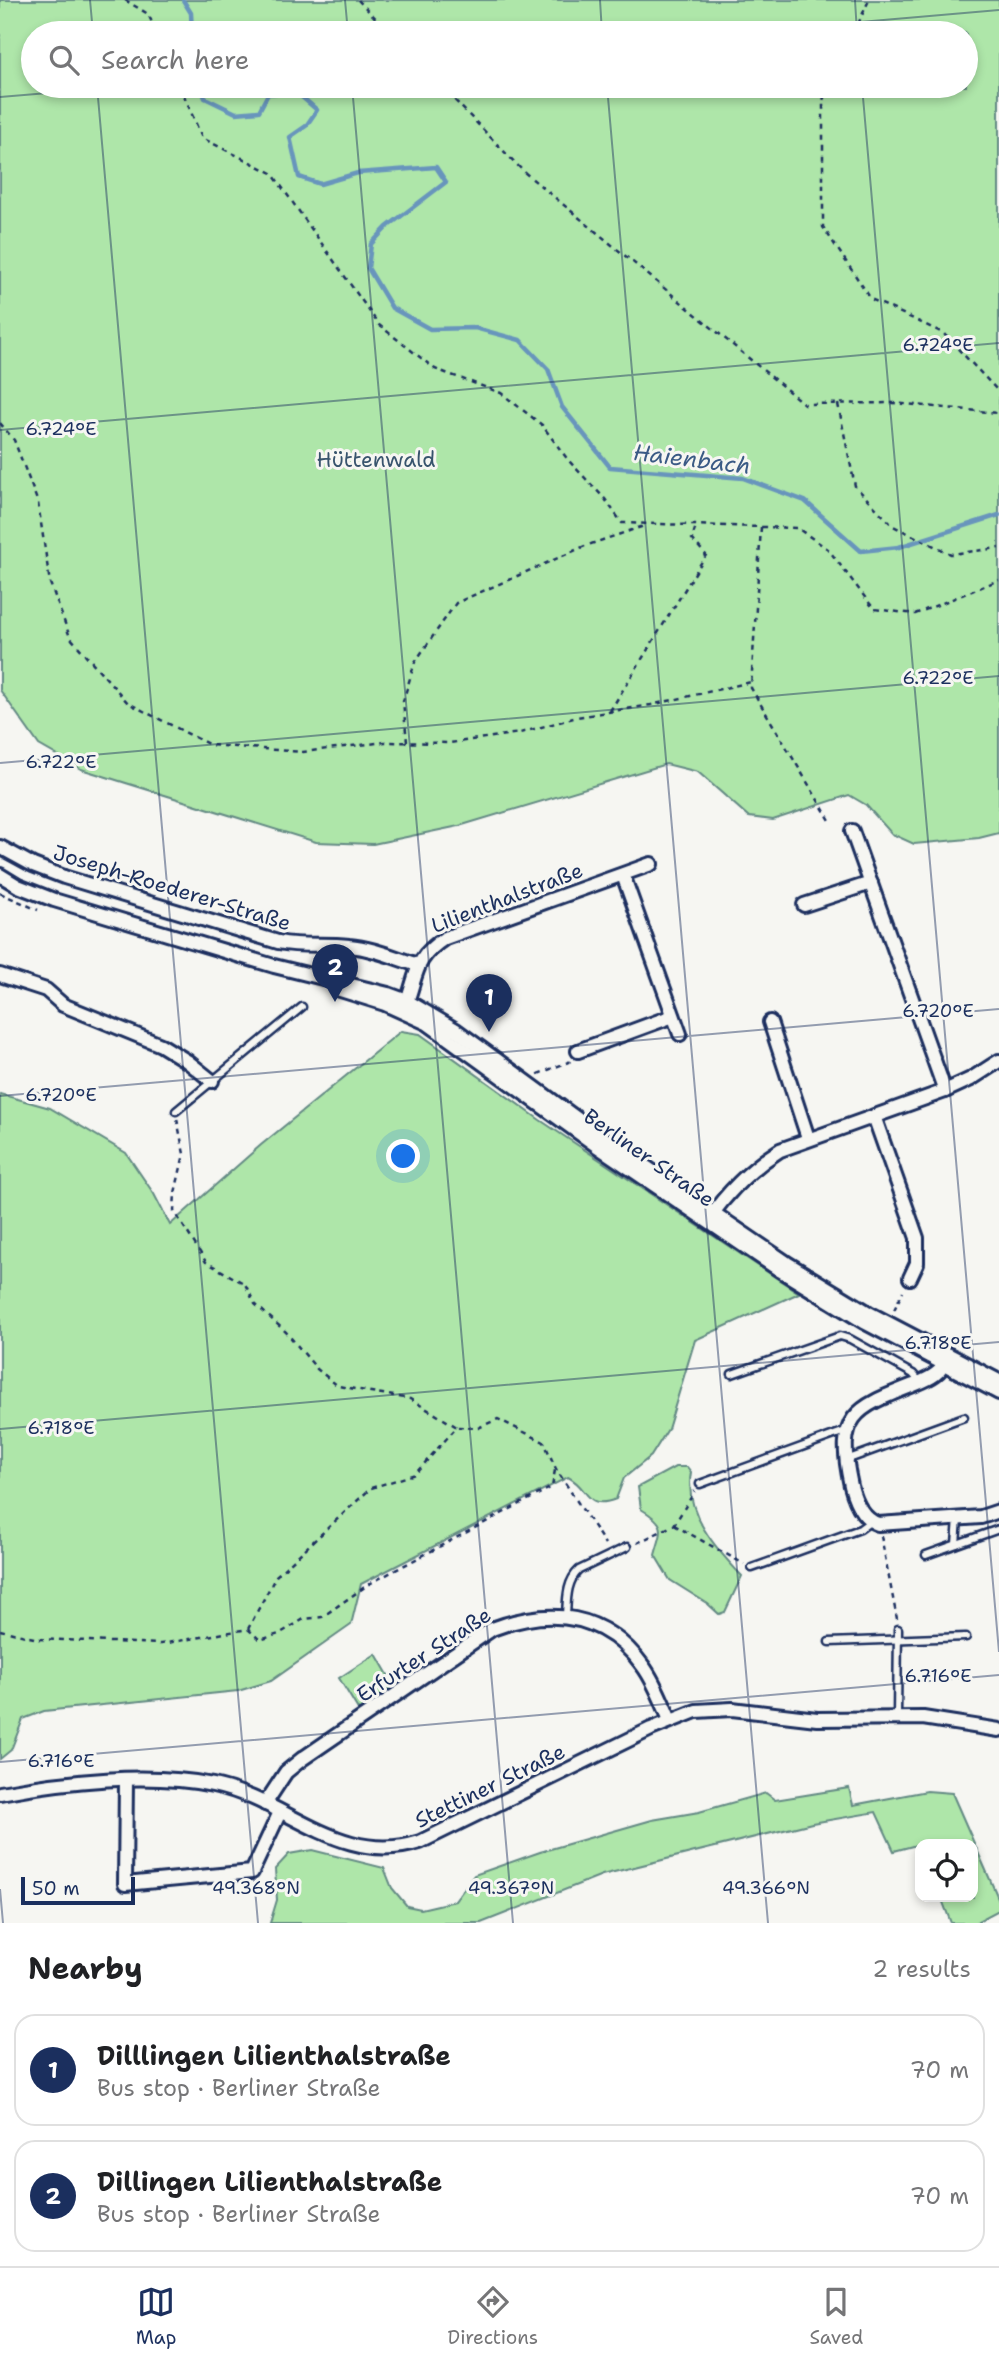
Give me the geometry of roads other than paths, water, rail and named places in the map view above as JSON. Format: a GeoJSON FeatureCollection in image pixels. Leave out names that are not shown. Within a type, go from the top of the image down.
{"type":"FeatureCollection","features":[{"type":"Feature","properties":{"kind":"street"},"geometry":{"type":"LineString","coordinates":[[852,831],[945,1091]]}},
{"type":"Feature","properties":{"kind":"street","name":"Joseph-Roederer-Straße"},"geometry":{"type":"LineString","coordinates":[[0,847],[33,865],[64,877],[278,942],[301,947],[364,948],[418,965]]}},
{"type":"Feature","properties":{"kind":"street","name":"Lilienthalstraße"},"geometry":{"type":"LineString","coordinates":[[405,1006],[418,965],[429,948],[445,938],[651,864]]}},
{"type":"Feature","properties":{"kind":"street"},"geometry":{"type":"LineString","coordinates":[[623,874],[680,1034]]}},
{"type":"Feature","properties":{"kind":"street","name":"Berliner Straße"},"geometry":{"type":"LineString","coordinates":[[0,875],[18,886],[54,900],[405,1006],[456,1030],[821,1297],[947,1360],[999,1381]]}},
{"type":"Feature","properties":{"kind":"street"},"geometry":{"type":"LineString","coordinates":[[804,905],[871,883]]}},
{"type":"Feature","properties":{"kind":"street"},"geometry":{"type":"LineString","coordinates":[[0,975],[46,990],[63,1005],[161,1045],[187,1060],[212,1081]]}},
{"type":"Feature","properties":{"kind":"street","name":"Berliner Straße"},"geometry":{"type":"LineString","coordinates":[[405,1006],[597,1146],[999,1392]]}},
{"type":"Feature","properties":{"kind":"street"},"geometry":{"type":"LineString","coordinates":[[578,1051],[673,1016]]}},
{"type":"Feature","properties":{"kind":"street"},"geometry":{"type":"LineString","coordinates":[[770,1022],[808,1138]]}},
{"type":"Feature","properties":{"kind":"street"},"geometry":{"type":"LineString","coordinates":[[710,1217],[736,1184],[757,1165],[780,1150],[945,1091],[971,1079],[999,1060]]}},
{"type":"Feature","properties":{"kind":"street"},"geometry":{"type":"LineString","coordinates":[[874,1116],[917,1238],[916,1263],[910,1278]]}},
{"type":"Feature","properties":{"kind":"street"},"geometry":{"type":"LineString","coordinates":[[947,1360],[937,1374],[874,1400],[860,1409],[848,1430],[846,1460],[852,1490],[861,1510],[875,1523],[981,1517],[999,1511]]}},
{"type":"Feature","properties":{"kind":"street","name":"Erfurter Straße"},"geometry":{"type":"LineString","coordinates":[[265,1804],[286,1772],[302,1759],[492,1629],[519,1619],[566,1616],[606,1631],[626,1646],[645,1668],[670,1720]]}},
{"type":"Feature","properties":{"kind":"street","name":"Stettiner Straße"},"geometry":{"type":"LineString","coordinates":[[0,1793],[58,1784],[186,1780],[217,1786],[265,1804],[345,1842],[383,1850],[420,1842],[670,1720],[696,1711],[714,1709],[817,1719],[897,1717],[949,1721],[999,1730]]}},
{"type":"Feature","properties":{"kind":"street"},"geometry":{"type":"LineString","coordinates":[[126,1780],[124,1884],[253,1872],[280,1812]]}},
{"type":"Feature","properties":{"kind":"lane"},"geometry":{"type":"LineString","coordinates":[[176,1111],[302,1007]]}},
{"type":"Feature","properties":{"kind":"lane"},"geometry":{"type":"LineString","coordinates":[[732,1374],[840,1336],[913,1374],[920,1382]]}},
{"type":"Feature","properties":{"kind":"lane"},"geometry":{"type":"LineString","coordinates":[[846,1460],[964,1417]]}},
{"type":"Feature","properties":{"kind":"lane"},"geometry":{"type":"LineString","coordinates":[[700,1484],[848,1430]]}},
{"type":"Feature","properties":{"kind":"lane"},"geometry":{"type":"LineString","coordinates":[[956,1544],[958,1519]]}},
{"type":"Feature","properties":{"kind":"lane"},"geometry":{"type":"LineString","coordinates":[[752,1568],[875,1523]]}},
{"type":"Feature","properties":{"kind":"lane"},"geometry":{"type":"LineString","coordinates":[[926,1555],[999,1529]]}},
{"type":"Feature","properties":{"kind":"lane"},"geometry":{"type":"LineString","coordinates":[[566,1616],[569,1586],[573,1576],[579,1570],[627,1547]]}},
{"type":"Feature","properties":{"kind":"lane"},"geometry":{"type":"LineString","coordinates":[[897,1717],[898,1629]]}},
{"type":"Feature","properties":{"kind":"lane"},"geometry":{"type":"LineString","coordinates":[[829,1642],[966,1637]]}},
{"type":"Feature","properties":{"kind":"waterway","name":"Haienbach"},"geometry":{"type":"LineString","coordinates":[[183,0],[191,13],[191,21]]}},
{"type":"Feature","properties":{"kind":"waterway","name":"Haienbach"},"geometry":{"type":"LineString","coordinates":[[205,98],[236,113],[259,111],[266,98]]}},
{"type":"Feature","properties":{"kind":"waterway","name":"Haienbach"},"geometry":{"type":"LineString","coordinates":[[303,98],[317,110],[306,126],[290,137],[299,177],[320,184],[358,173],[436,167],[446,182],[387,227],[371,244],[368,268],[392,308],[430,329],[475,328],[520,340],[548,369],[562,407],[610,467],[743,478],[805,501],[861,551],[899,547],[999,515]]}},
{"type":"Feature","properties":{"kind":"place","name":"Dillingen Lilienthalstraße"},"geometry":{"type":"Point","coordinates":[335,1002]}},
{"type":"Feature","properties":{"kind":"place","name":"Dilllingen Lilienthalstraße"},"geometry":{"type":"Point","coordinates":[489,1032]}},
{"type":"Feature","properties":{"kind":"park label","name":"Hüttenwald"},"geometry":{"type":"Point","coordinates":[376,460]}}]}
